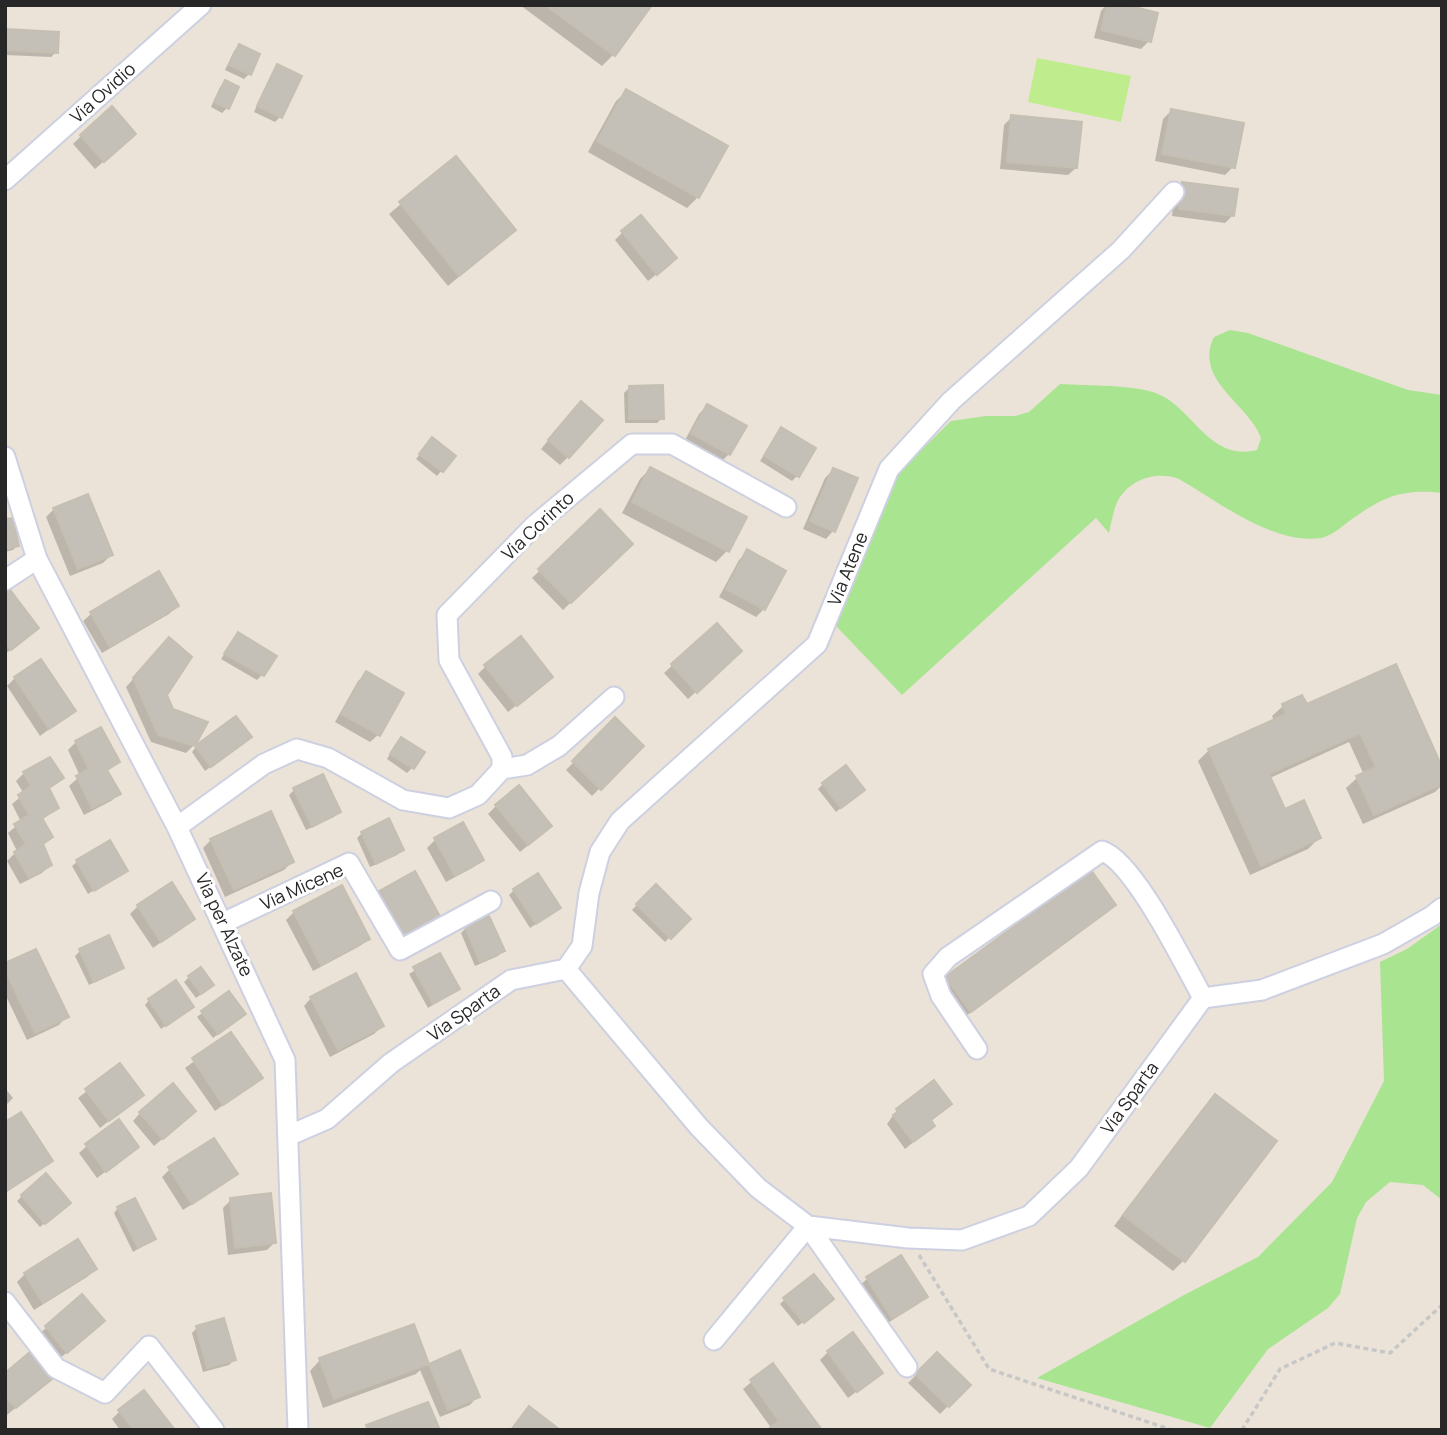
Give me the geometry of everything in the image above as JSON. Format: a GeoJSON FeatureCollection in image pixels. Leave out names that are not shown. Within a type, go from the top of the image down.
{"type":"FeatureCollection","features":[{"type":"Feature","properties":{"kind":"street","name":"Via Ovidio"},"geometry":{"type":"LineString","coordinates":[[5,180],[201,5]]}},
{"type":"Feature","properties":{"kind":"street","name":"Via Atene"},"geometry":{"type":"LineString","coordinates":[[566,969],[582,946],[589,893],[600,852],[620,821],[817,644],[889,470],[951,401],[1121,250],[1174,192]]}},
{"type":"Feature","properties":{"kind":"street","name":"Via Corinto"},"geometry":{"type":"LineString","coordinates":[[502,769],[502,757],[449,660],[447,615],[535,525],[632,444],[672,444],[786,508]]}},
{"type":"Feature","properties":{"kind":"street","name":"Via per Alzate"},"geometry":{"type":"LineString","coordinates":[[5,457],[37,559],[177,827],[285,1060],[298,1430]]}},
{"type":"Feature","properties":{"kind":"street"},"geometry":{"type":"LineString","coordinates":[[5,580],[37,559]]}},
{"type":"Feature","properties":{"kind":"street"},"geometry":{"type":"LineString","coordinates":[[177,827],[264,764],[297,749],[328,758],[403,800],[449,808],[478,795],[502,769],[527,765],[559,746],[614,697]]}},
{"type":"Feature","properties":{"kind":"street"},"geometry":{"type":"LineString","coordinates":[[977,1049],[941,996],[933,974],[935,969],[948,957],[1102,851],[1108,853],[1129,873],[1203,998],[1262,990],[1383,944],[1442,908]]}},
{"type":"Feature","properties":{"kind":"street","name":"Via Micene"},"geometry":{"type":"LineString","coordinates":[[223,923],[349,863],[400,950],[491,901]]}},
{"type":"Feature","properties":{"kind":"street","name":"Via Sparta"},"geometry":{"type":"LineString","coordinates":[[288,1136],[327,1119],[391,1063],[511,980],[566,969]]}},
{"type":"Feature","properties":{"kind":"street"},"geometry":{"type":"LineString","coordinates":[[566,969],[699,1127],[758,1188],[808,1226],[907,1367]]}},
{"type":"Feature","properties":{"kind":"street","name":"Via Sparta"},"geometry":{"type":"LineString","coordinates":[[808,1226],[908,1238],[962,1240],[1029,1216],[1079,1168],[1203,998]]}},
{"type":"Feature","properties":{"kind":"street"},"geometry":{"type":"LineString","coordinates":[[714,1340],[808,1226]]}},
{"type":"Feature","properties":{"kind":"street"},"geometry":{"type":"LineString","coordinates":[[5,1302],[57,1368],[105,1393],[149,1346],[214,1430]]}},
{"type":"Feature","properties":{"kind":"path"},"geometry":{"type":"LineString","coordinates":[[908,1238],[989,1369],[1172,1430]]}},
{"type":"Feature","properties":{"kind":"path"},"geometry":{"type":"LineString","coordinates":[[1242,1430],[1280,1369],[1335,1342],[1390,1353],[1442,1305]]}},
{"type":"Feature","properties":{"kind":"green space"},"geometry":{"type":"Polygon","coordinates":[[[1037,58],[1131,76],[1121,122],[1028,102],[1037,58]]]}},
{"type":"Feature","properties":{"kind":"green space"},"geometry":{"type":"Polygon","coordinates":[[[1230,330],[1248,333],[1408,390],[1442,395],[1442,493],[1414,492],[1392,497],[1371,507],[1328,536],[1303,538],[1284,535],[1247,520],[1179,479],[1161,476],[1143,479],[1134,483],[1121,496],[1109,533],[1096,518],[902,695],[836,626],[891,480],[951,421],[986,416],[1015,416],[1029,412],[1060,384],[1124,387],[1148,391],[1171,401],[1214,442],[1226,448],[1240,452],[1257,450],[1261,438],[1254,425],[1216,379],[1211,366],[1209,352],[1214,337],[1230,330]]]}},
{"type":"Feature","properties":{"kind":"green space"},"geometry":{"type":"Polygon","coordinates":[[[1442,924],[1442,1200],[1423,1185],[1390,1182],[1366,1202],[1357,1218],[1340,1294],[1328,1308],[1268,1349],[1210,1428],[1037,1378],[1184,1295],[1258,1257],[1332,1182],[1384,1081],[1380,962],[1407,949],[1442,924]]]}},
{"type":"Feature","properties":{"kind":"building"},"geometry":{"type":"Polygon","coordinates":[[[545,5],[652,5],[615,56],[545,5]]]}},
{"type":"Feature","properties":{"kind":"building"},"geometry":{"type":"Polygon","coordinates":[[[1107,5],[1127,5],[1158,13],[1151,42],[1101,30],[1107,5]]]}},
{"type":"Feature","properties":{"kind":"building"},"geometry":{"type":"Polygon","coordinates":[[[5,29],[59,32],[58,53],[5,50],[5,29]]]}},
{"type":"Feature","properties":{"kind":"building"},"geometry":{"type":"Polygon","coordinates":[[[239,44],[260,54],[251,75],[229,65],[239,44]]]}},
{"type":"Feature","properties":{"kind":"building"},"geometry":{"type":"Polygon","coordinates":[[[277,64],[302,76],[282,118],[257,106],[277,64]]]}},
{"type":"Feature","properties":{"kind":"building"},"geometry":{"type":"Polygon","coordinates":[[[225,80],[239,87],[229,109],[214,102],[225,80]]]}},
{"type":"Feature","properties":{"kind":"building"},"geometry":{"type":"Polygon","coordinates":[[[626,89],[728,146],[699,198],[597,141],[626,89]]]}},
{"type":"Feature","properties":{"kind":"building"},"geometry":{"type":"Polygon","coordinates":[[[112,106],[136,134],[104,162],[80,135],[112,106]]]}},
{"type":"Feature","properties":{"kind":"building"},"geometry":{"type":"Polygon","coordinates":[[[1171,109],[1244,123],[1235,168],[1162,154],[1171,109]]]}},
{"type":"Feature","properties":{"kind":"building"},"geometry":{"type":"Polygon","coordinates":[[[1011,115],[1082,122],[1077,168],[1007,162],[1011,115]]]}},
{"type":"Feature","properties":{"kind":"building"},"geometry":{"type":"Polygon","coordinates":[[[456,156],[516,230],[459,276],[399,202],[456,156]]]}},
{"type":"Feature","properties":{"kind":"building"},"geometry":{"type":"Polygon","coordinates":[[[1182,182],[1238,189],[1234,216],[1179,209],[1182,182]]]}},
{"type":"Feature","properties":{"kind":"building"},"geometry":{"type":"Polygon","coordinates":[[[641,215],[677,258],[657,275],[621,231],[641,215]]]}},
{"type":"Feature","properties":{"kind":"building"},"geometry":{"type":"Polygon","coordinates":[[[663,385],[664,419],[629,419],[629,386],[663,385]]]}},
{"type":"Feature","properties":{"kind":"building"},"geometry":{"type":"Polygon","coordinates":[[[581,401],[603,420],[569,458],[548,440],[581,401]]]}},
{"type":"Feature","properties":{"kind":"building"},"geometry":{"type":"Polygon","coordinates":[[[707,404],[747,426],[730,455],[691,433],[707,404]]]}},
{"type":"Feature","properties":{"kind":"building"},"geometry":{"type":"Polygon","coordinates":[[[781,427],[816,448],[799,477],[764,456],[781,427]]]}},
{"type":"Feature","properties":{"kind":"building"},"geometry":{"type":"Polygon","coordinates":[[[432,437],[456,456],[443,472],[419,454],[432,437]]]}},
{"type":"Feature","properties":{"kind":"building"},"geometry":{"type":"Polygon","coordinates":[[[650,467],[747,517],[729,552],[632,502],[650,467]]]}},
{"type":"Feature","properties":{"kind":"building"},"geometry":{"type":"Polygon","coordinates":[[[833,468],[858,478],[835,532],[810,521],[833,468]]]}},
{"type":"Feature","properties":{"kind":"building"},"geometry":{"type":"Polygon","coordinates":[[[88,494],[113,555],[78,569],[53,508],[88,494]]]}},
{"type":"Feature","properties":{"kind":"building"},"geometry":{"type":"Polygon","coordinates":[[[600,509],[633,544],[571,603],[538,569],[600,509]]]}},
{"type":"Feature","properties":{"kind":"building"},"geometry":{"type":"Polygon","coordinates":[[[13,518],[19,546],[5,549],[5,519],[13,518]]]}},
{"type":"Feature","properties":{"kind":"building"},"geometry":{"type":"Polygon","coordinates":[[[747,549],[786,571],[765,610],[726,589],[747,549]]]}},
{"type":"Feature","properties":{"kind":"building"},"geometry":{"type":"Polygon","coordinates":[[[159,571],[179,606],[110,647],[90,612],[159,571]]]}},
{"type":"Feature","properties":{"kind":"building"},"geometry":{"type":"Polygon","coordinates":[[[8,587],[39,628],[11,650],[5,642],[5,589],[8,587]]]}},
{"type":"Feature","properties":{"kind":"building"},"geometry":{"type":"Polygon","coordinates":[[[717,623],[742,651],[697,693],[671,664],[717,623]]]}},
{"type":"Feature","properties":{"kind":"building"},"geometry":{"type":"Polygon","coordinates":[[[238,632],[277,656],[264,676],[224,654],[238,632]]]}},
{"type":"Feature","properties":{"kind":"building"},"geometry":{"type":"Polygon","coordinates":[[[521,636],[553,677],[517,706],[484,665],[521,636]]]}},
{"type":"Feature","properties":{"kind":"building"},"geometry":{"type":"Polygon","coordinates":[[[169,637],[192,657],[167,695],[173,709],[208,722],[195,746],[158,735],[133,678],[169,637]]]}},
{"type":"Feature","properties":{"kind":"building"},"geometry":{"type":"Polygon","coordinates":[[[41,659],[76,711],[49,729],[14,677],[41,659]]]}},
{"type":"Feature","properties":{"kind":"building"},"geometry":{"type":"Polygon","coordinates":[[[1396,664],[1442,767],[1442,784],[1374,815],[1356,776],[1376,767],[1360,733],[1269,774],[1285,809],[1304,800],[1321,838],[1261,866],[1208,749],[1286,714],[1282,704],[1302,695],[1307,704],[1396,664]]]}},
{"type":"Feature","properties":{"kind":"building"},"geometry":{"type":"Polygon","coordinates":[[[366,671],[404,693],[380,736],[341,714],[366,671]]]}},
{"type":"Feature","properties":{"kind":"building"},"geometry":{"type":"Polygon","coordinates":[[[236,716],[252,737],[211,767],[195,746],[236,716]]]}},
{"type":"Feature","properties":{"kind":"building"},"geometry":{"type":"Polygon","coordinates":[[[615,717],[644,746],[601,790],[572,761],[615,717]]]}},
{"type":"Feature","properties":{"kind":"building"},"geometry":{"type":"Polygon","coordinates":[[[101,727],[120,762],[107,770],[121,794],[92,808],[76,776],[89,769],[75,741],[101,727]]]}},
{"type":"Feature","properties":{"kind":"building"},"geometry":{"type":"Polygon","coordinates":[[[401,737],[425,752],[414,769],[390,754],[401,737]]]}},
{"type":"Feature","properties":{"kind":"building"},"geometry":{"type":"Polygon","coordinates":[[[50,757],[64,778],[49,788],[59,808],[42,818],[53,837],[43,844],[52,865],[29,878],[14,852],[26,844],[14,824],[29,815],[18,795],[31,786],[23,772],[50,757]]]}},
{"type":"Feature","properties":{"kind":"building"},"geometry":{"type":"Polygon","coordinates":[[[846,765],[865,790],[841,808],[822,783],[846,765]]]}},
{"type":"Feature","properties":{"kind":"building"},"geometry":{"type":"Polygon","coordinates":[[[323,774],[341,812],[312,827],[293,788],[323,774]]]}},
{"type":"Feature","properties":{"kind":"building"},"geometry":{"type":"Polygon","coordinates":[[[519,785],[552,826],[528,845],[495,805],[519,785]]]}},
{"type":"Feature","properties":{"kind":"building"},"geometry":{"type":"Polygon","coordinates":[[[271,811],[294,862],[234,890],[210,839],[271,811]]]}},
{"type":"Feature","properties":{"kind":"building"},"geometry":{"type":"Polygon","coordinates":[[[389,818],[404,850],[376,864],[361,832],[389,818]]]}},
{"type":"Feature","properties":{"kind":"building"},"geometry":{"type":"Polygon","coordinates":[[[463,822],[484,860],[455,876],[434,838],[463,822]]]}},
{"type":"Feature","properties":{"kind":"building"},"geometry":{"type":"Polygon","coordinates":[[[110,840],[128,871],[94,891],[76,860],[110,840]]]}},
{"type":"Feature","properties":{"kind":"building"},"geometry":{"type":"Polygon","coordinates":[[[1091,870],[1116,905],[971,1012],[945,977],[1091,870]]]}},
{"type":"Feature","properties":{"kind":"building"},"geometry":{"type":"Polygon","coordinates":[[[415,871],[442,920],[403,941],[376,893],[415,871]]]}},
{"type":"Feature","properties":{"kind":"building"},"geometry":{"type":"Polygon","coordinates":[[[538,873],[561,908],[536,924],[513,889],[538,873]]]}},
{"type":"Feature","properties":{"kind":"building"},"geometry":{"type":"Polygon","coordinates":[[[172,882],[195,919],[161,942],[137,905],[172,882]]]}},
{"type":"Feature","properties":{"kind":"building"},"geometry":{"type":"Polygon","coordinates":[[[656,884],[691,919],[671,939],[636,904],[656,884]]]}},
{"type":"Feature","properties":{"kind":"building"},"geometry":{"type":"Polygon","coordinates":[[[342,885],[370,939],[321,965],[293,911],[342,885]]]}},
{"type":"Feature","properties":{"kind":"building"},"geometry":{"type":"Polygon","coordinates":[[[489,916],[505,951],[480,962],[465,927],[489,916]]]}},
{"type":"Feature","properties":{"kind":"building"},"geometry":{"type":"Polygon","coordinates":[[[109,935],[124,968],[94,982],[79,949],[109,935]]]}},
{"type":"Feature","properties":{"kind":"building"},"geometry":{"type":"Polygon","coordinates":[[[36,949],[69,1017],[35,1033],[5,970],[5,963],[36,949]]]}},
{"type":"Feature","properties":{"kind":"building"},"geometry":{"type":"Polygon","coordinates":[[[440,953],[460,989],[433,1004],[413,967],[440,953]]]}},
{"type":"Feature","properties":{"kind":"building"},"geometry":{"type":"Polygon","coordinates":[[[201,967],[214,985],[201,994],[188,976],[201,967]]]}},
{"type":"Feature","properties":{"kind":"building"},"geometry":{"type":"Polygon","coordinates":[[[356,973],[384,1026],[338,1050],[310,997],[356,973]]]}},
{"type":"Feature","properties":{"kind":"building"},"geometry":{"type":"Polygon","coordinates":[[[176,980],[194,1007],[166,1026],[148,999],[176,980]]]}},
{"type":"Feature","properties":{"kind":"building"},"geometry":{"type":"Polygon","coordinates":[[[229,991],[246,1014],[218,1034],[201,1011],[229,991]]]}},
{"type":"Feature","properties":{"kind":"building"},"geometry":{"type":"Polygon","coordinates":[[[231,1032],[263,1078],[223,1105],[192,1058],[231,1032]]]}},
{"type":"Feature","properties":{"kind":"building"},"geometry":{"type":"Polygon","coordinates":[[[120,1063],[144,1095],[109,1121],[85,1089],[120,1063]]]}},
{"type":"Feature","properties":{"kind":"building"},"geometry":{"type":"Polygon","coordinates":[[[934,1080],[952,1104],[931,1120],[935,1126],[913,1142],[893,1115],[898,1112],[896,1109],[934,1080]]]}},
{"type":"Feature","properties":{"kind":"building"},"geometry":{"type":"Polygon","coordinates":[[[173,1083],[196,1111],[163,1139],[139,1112],[173,1083]]]}},
{"type":"Feature","properties":{"kind":"building"},"geometry":{"type":"Polygon","coordinates":[[[1215,1094],[1277,1141],[1185,1262],[1123,1215],[1215,1094]]]}},
{"type":"Feature","properties":{"kind":"building"},"geometry":{"type":"Polygon","coordinates":[[[21,1112],[53,1161],[5,1192],[5,1122],[21,1112]]]}},
{"type":"Feature","properties":{"kind":"building"},"geometry":{"type":"Polygon","coordinates":[[[119,1119],[139,1147],[106,1172],[85,1144],[119,1119]]]}},
{"type":"Feature","properties":{"kind":"building"},"geometry":{"type":"Polygon","coordinates":[[[214,1138],[238,1174],[192,1204],[168,1167],[214,1138]]]}},
{"type":"Feature","properties":{"kind":"building"},"geometry":{"type":"Polygon","coordinates":[[[46,1173],[71,1203],[45,1224],[21,1195],[46,1173]]]}},
{"type":"Feature","properties":{"kind":"building"},"geometry":{"type":"Polygon","coordinates":[[[271,1193],[276,1243],[235,1248],[230,1198],[271,1193]]]}},
{"type":"Feature","properties":{"kind":"building"},"geometry":{"type":"Polygon","coordinates":[[[135,1198],[156,1239],[138,1248],[117,1207],[135,1198]]]}},
{"type":"Feature","properties":{"kind":"building"},"geometry":{"type":"Polygon","coordinates":[[[78,1239],[97,1269],[43,1303],[24,1273],[78,1239]]]}},
{"type":"Feature","properties":{"kind":"building"},"geometry":{"type":"Polygon","coordinates":[[[901,1255],[928,1297],[892,1319],[866,1277],[901,1255]]]}},
{"type":"Feature","properties":{"kind":"building"},"geometry":{"type":"Polygon","coordinates":[[[814,1274],[834,1299],[804,1323],[783,1298],[814,1274]]]}},
{"type":"Feature","properties":{"kind":"building"},"geometry":{"type":"Polygon","coordinates":[[[82,1294],[105,1321],[67,1353],[45,1326],[82,1294]]]}},
{"type":"Feature","properties":{"kind":"building"},"geometry":{"type":"Polygon","coordinates":[[[224,1318],[236,1360],[207,1368],[196,1326],[224,1318]]]}},
{"type":"Feature","properties":{"kind":"building"},"geometry":{"type":"Polygon","coordinates":[[[414,1324],[429,1364],[334,1399],[319,1358],[414,1324]]]}},
{"type":"Feature","properties":{"kind":"building"},"geometry":{"type":"Polygon","coordinates":[[[853,1332],[883,1373],[857,1392],[827,1351],[853,1332]]]}},
{"type":"Feature","properties":{"kind":"building"},"geometry":{"type":"Polygon","coordinates":[[[460,1350],[480,1397],[448,1410],[429,1364],[460,1350]]]}},
{"type":"Feature","properties":{"kind":"building"},"geometry":{"type":"Polygon","coordinates":[[[30,1352],[52,1379],[16,1408],[5,1396],[5,1373],[30,1352]]]}},
{"type":"Feature","properties":{"kind":"building"},"geometry":{"type":"Polygon","coordinates":[[[937,1352],[971,1385],[949,1407],[915,1374],[937,1352]]]}},
{"type":"Feature","properties":{"kind":"building"},"geometry":{"type":"Polygon","coordinates":[[[773,1363],[802,1403],[779,1421],[750,1380],[773,1363]]]}},
{"type":"Feature","properties":{"kind":"building"},"geometry":{"type":"Polygon","coordinates":[[[144,1390],[175,1430],[134,1430],[118,1410],[144,1390]]]}},
{"type":"Feature","properties":{"kind":"building"},"geometry":{"type":"Polygon","coordinates":[[[428,1402],[440,1430],[368,1430],[366,1425],[428,1402]]]}},
{"type":"Feature","properties":{"kind":"building"},"geometry":{"type":"Polygon","coordinates":[[[802,1403],[822,1430],[767,1430],[779,1421],[802,1403]]]}},
{"type":"Feature","properties":{"kind":"building"},"geometry":{"type":"Polygon","coordinates":[[[529,1406],[559,1429],[511,1430],[529,1406]]]}}]}
